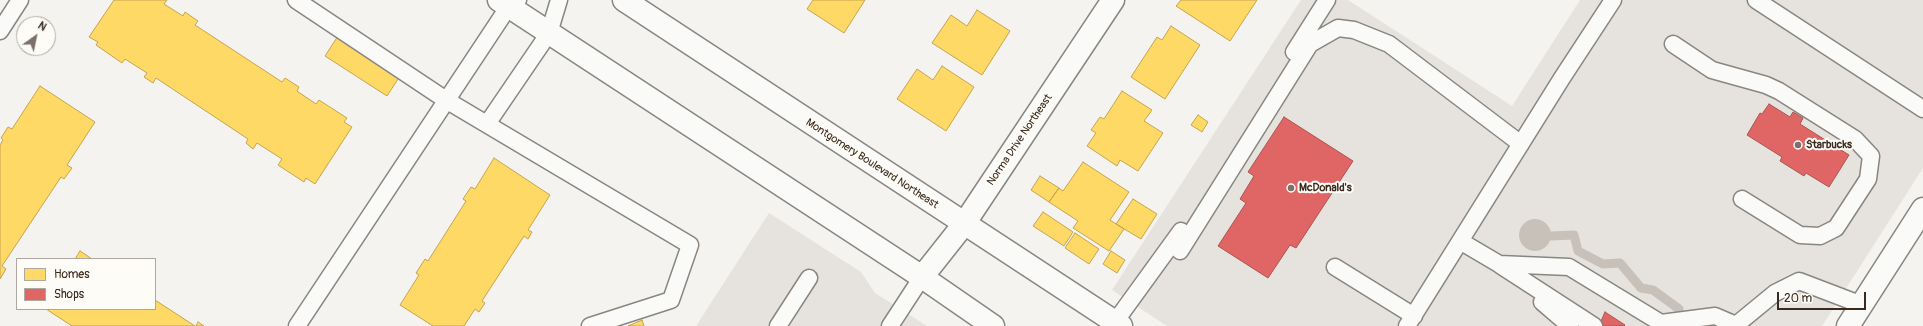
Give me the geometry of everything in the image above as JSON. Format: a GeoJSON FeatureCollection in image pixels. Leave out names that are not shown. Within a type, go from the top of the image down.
{"type":"FeatureCollection","features":[{"type":"Feature","properties":{"kind":"main road","name":"Montgomery Boulevard Northeast"},"geometry":{"type":"LineString","coordinates":[[624,0],[1118,324]]}},
{"type":"Feature","properties":{"kind":"main road"},"geometry":{"type":"LineString","coordinates":[[509,2],[549,33],[922,277],[993,326]]}},
{"type":"Feature","properties":{"kind":"main road","name":"Norma Drive Northeast"},"geometry":{"type":"LineString","coordinates":[[922,277],[964,224],[1107,2]]}},
{"type":"Feature","properties":{"kind":"main road"},"geometry":{"type":"LineString","coordinates":[[1848,326],[1923,209]]}},
{"type":"Feature","properties":{"kind":"lane"},"geometry":{"type":"LineString","coordinates":[[0,31],[20,0]]}},
{"type":"Feature","properties":{"kind":"lane"},"geometry":{"type":"LineString","coordinates":[[296,0],[446,100],[690,245],[671,300],[590,326]]}},
{"type":"Feature","properties":{"kind":"lane"},"geometry":{"type":"LineString","coordinates":[[487,124],[549,33],[559,0]]}},
{"type":"Feature","properties":{"kind":"lane"},"geometry":{"type":"LineString","coordinates":[[1118,324],[1171,246],[1327,0]]}},
{"type":"Feature","properties":{"kind":"lane"},"geometry":{"type":"LineString","coordinates":[[1335,267],[1411,321],[1613,0]]}},
{"type":"Feature","properties":{"kind":"lane"},"geometry":{"type":"LineString","coordinates":[[1756,0],[1923,109]]}},
{"type":"Feature","properties":{"kind":"lane"},"geometry":{"type":"LineString","coordinates":[[297,326],[509,2]]}},
{"type":"Feature","properties":{"kind":"lane"},"geometry":{"type":"LineString","coordinates":[[1180,251],[1310,44],[1338,28],[1354,30],[1389,44],[1521,144]]}},
{"type":"Feature","properties":{"kind":"lane"},"geometry":{"type":"LineString","coordinates":[[1673,44],[1712,70],[1766,85],[1779,91],[1855,140],[1870,156],[1868,179],[1836,228],[1820,236],[1800,235],[1742,199]]}},
{"type":"Feature","properties":{"kind":"lane"},"geometry":{"type":"LineString","coordinates":[[1460,241],[1506,264],[1598,322]]}},
{"type":"Feature","properties":{"kind":"lane"},"geometry":{"type":"LineString","coordinates":[[1506,264],[1569,267],[1661,323],[1715,316],[1735,326],[1775,293],[1799,281],[1862,305]]}},
{"type":"Feature","properties":{"kind":"lane"},"geometry":{"type":"LineString","coordinates":[[1506,264],[1570,326]]}},
{"type":"Feature","properties":{"kind":"lane"},"geometry":{"type":"LineString","coordinates":[[890,326],[922,277]]}},
{"type":"Feature","properties":{"kind":"lane"},"geometry":{"type":"LineString","coordinates":[[778,326],[809,278]]}},
{"type":"Feature","properties":{"kind":"shaded area"},"geometry":{"type":"Polygon","coordinates":[[[1301,0],[1348,0],[1512,106],[1580,0],[1923,0],[1923,168],[1822,326],[1167,326],[1112,290],[1301,0]]]}},
{"type":"Feature","properties":{"kind":"shaded area"},"geometry":{"type":"Polygon","coordinates":[[[769,213],[861,272],[875,293],[927,326],[696,326],[769,213]]]}},
{"type":"Feature","properties":{"kind":"shaded area"},"geometry":{"type":"Polygon","coordinates":[[[1532,219],[1538,219],[1548,226],[1551,235],[1550,241],[1544,248],[1538,251],[1532,251],[1522,244],[1519,238],[1519,232],[1526,222],[1532,219]]]}},
{"type":"Feature","properties":{"kind":"building: Homes"},"geometry":{"type":"Polygon","coordinates":[[[114,0],[167,0],[164,4],[183,16],[185,12],[198,21],[195,25],[282,82],[285,78],[299,87],[297,91],[316,104],[319,100],[347,118],[344,122],[352,127],[315,184],[306,178],[304,182],[278,165],[282,159],[257,143],[253,149],[246,143],[248,139],[156,78],[153,83],[144,77],[147,73],[125,59],[122,63],[96,45],[98,42],[89,37],[114,0]]]}},
{"type":"Feature","properties":{"kind":"building: Homes"},"geometry":{"type":"Polygon","coordinates":[[[813,0],[865,0],[844,33],[807,9],[813,0]]]}},
{"type":"Feature","properties":{"kind":"building: Homes"},"geometry":{"type":"Polygon","coordinates":[[[1181,0],[1257,0],[1230,41],[1176,6],[1181,0]]]}},
{"type":"Feature","properties":{"kind":"building: Homes"},"geometry":{"type":"Polygon","coordinates":[[[977,10],[1010,31],[982,75],[932,43],[951,15],[967,26],[977,10]]]}},
{"type":"Feature","properties":{"kind":"building: Homes"},"geometry":{"type":"Polygon","coordinates":[[[1171,26],[1200,45],[1165,99],[1131,77],[1157,37],[1162,40],[1171,26]]]}},
{"type":"Feature","properties":{"kind":"building: Homes"},"geometry":{"type":"Polygon","coordinates":[[[338,36],[400,76],[387,96],[325,56],[338,36]]]}},
{"type":"Feature","properties":{"kind":"building: Homes"},"geometry":{"type":"Polygon","coordinates":[[[942,66],[974,87],[946,131],[897,99],[917,69],[933,80],[942,66]]]}},
{"type":"Feature","properties":{"kind":"building: Homes"},"geometry":{"type":"Polygon","coordinates":[[[40,86],[95,122],[67,165],[72,168],[64,179],[61,177],[2,266],[6,269],[0,279],[0,145],[3,140],[1,138],[8,127],[12,129],[40,86]]]}},
{"type":"Feature","properties":{"kind":"building: Homes"},"geometry":{"type":"Polygon","coordinates":[[[1122,91],[1152,110],[1144,121],[1163,133],[1138,171],[1120,160],[1117,166],[1087,146],[1096,133],[1091,130],[1100,117],[1104,119],[1122,91]]]}},
{"type":"Feature","properties":{"kind":"building: Homes"},"geometry":{"type":"Polygon","coordinates":[[[1198,115],[1208,122],[1202,132],[1191,125],[1198,115]]]}},
{"type":"Feature","properties":{"kind":"building: Homes"},"geometry":{"type":"Polygon","coordinates":[[[494,158],[550,195],[528,230],[532,232],[528,239],[524,236],[482,301],[485,303],[479,312],[475,309],[464,326],[433,326],[400,305],[419,275],[416,273],[425,259],[428,261],[466,201],[463,199],[471,187],[475,189],[494,158]]]}},
{"type":"Feature","properties":{"kind":"building: Homes"},"geometry":{"type":"Polygon","coordinates":[[[1083,162],[1129,192],[1110,220],[1124,229],[1109,251],[1073,228],[1078,221],[1049,202],[1059,188],[1063,191],[1083,162]]]}},
{"type":"Feature","properties":{"kind":"building: Homes"},"geometry":{"type":"Polygon","coordinates":[[[1040,176],[1059,188],[1049,202],[1031,190],[1040,176]]]}},
{"type":"Feature","properties":{"kind":"building: Homes"},"geometry":{"type":"Polygon","coordinates":[[[1133,199],[1157,214],[1141,239],[1116,224],[1133,199]]]}},
{"type":"Feature","properties":{"kind":"building: Homes"},"geometry":{"type":"Polygon","coordinates":[[[1043,212],[1073,232],[1064,246],[1033,226],[1043,212]]]}},
{"type":"Feature","properties":{"kind":"building: Homes"},"geometry":{"type":"Polygon","coordinates":[[[1075,233],[1099,249],[1089,264],[1065,248],[1075,233]]]}},
{"type":"Feature","properties":{"kind":"building: Homes"},"geometry":{"type":"Polygon","coordinates":[[[80,251],[90,258],[76,258],[80,251]]]}},
{"type":"Feature","properties":{"kind":"building: Homes"},"geometry":{"type":"Polygon","coordinates":[[[1111,251],[1125,260],[1117,273],[1103,264],[1111,251]]]}},
{"type":"Feature","properties":{"kind":"building: Homes"},"geometry":{"type":"Polygon","coordinates":[[[156,301],[195,326],[72,326],[48,310],[156,310],[156,301]]]}},
{"type":"Feature","properties":{"kind":"building: Homes"},"geometry":{"type":"Polygon","coordinates":[[[642,320],[644,326],[628,326],[642,320]]]}},
{"type":"Feature","properties":{"kind":"building: Homes"},"geometry":{"type":"Polygon","coordinates":[[[198,322],[204,326],[196,326],[198,322]]]}},
{"type":"Feature","properties":{"kind":"building: Shops","name":"Starbucks"},"geometry":{"type":"Polygon","coordinates":[[[1769,104],[1790,117],[1793,112],[1803,118],[1800,124],[1849,155],[1829,187],[1806,173],[1804,176],[1780,161],[1782,157],[1747,135],[1760,113],[1762,114],[1769,104]]]}},
{"type":"Feature","properties":{"kind":"building: Shops","name":"McDonald's"},"geometry":{"type":"Polygon","coordinates":[[[1284,117],[1353,161],[1296,248],[1290,245],[1268,278],[1218,246],[1246,203],[1240,199],[1254,176],[1248,172],[1284,117]]]}},
{"type":"Feature","properties":{"kind":"building: Shops"},"geometry":{"type":"Polygon","coordinates":[[[1605,312],[1625,325],[1599,326],[1605,312]]]}},
{"type":"Feature","properties":{"kind":"waterway"},"geometry":{"type":"LineString","coordinates":[[1551,236],[1574,235],[1578,251],[1603,264],[1620,263],[1641,288],[1653,290],[1679,309]]}},
{"type":"Feature","properties":{"kind":"place","name":"Starbucks"},"geometry":{"type":"Point","coordinates":[1798,145]}},
{"type":"Feature","properties":{"kind":"place","name":"McDonald's"},"geometry":{"type":"Point","coordinates":[1291,188]}}]}
